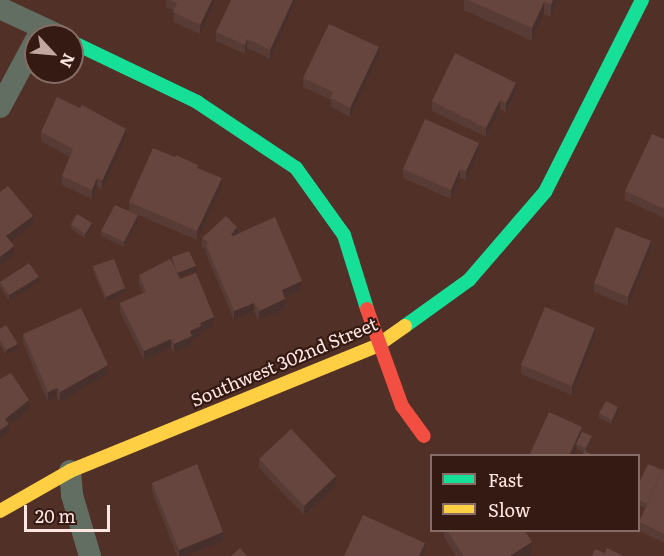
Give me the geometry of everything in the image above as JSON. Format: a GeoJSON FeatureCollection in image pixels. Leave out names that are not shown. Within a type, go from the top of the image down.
{"type":"FeatureCollection","features":[{"type":"Feature","properties":{"kind":"street","name":"Southwest 302nd Street"},"geometry":{"type":"LineString","coordinates":[[0,511],[70,471],[378,345],[469,280],[545,192],[642,0]]}},
{"type":"Feature","properties":{"kind":"street"},"geometry":{"type":"LineString","coordinates":[[0,8],[26,24]]}},
{"type":"Feature","properties":{"kind":"street"},"geometry":{"type":"LineString","coordinates":[[84,48],[197,102],[296,168],[344,235],[378,345],[402,406],[424,436]]}},
{"type":"Feature","properties":{"kind":"street"},"geometry":{"type":"LineString","coordinates":[[0,107],[24,68]]}},
{"type":"Feature","properties":{"kind":"street"},"geometry":{"type":"LineString","coordinates":[[70,471],[72,495],[90,556]]}},
{"type":"Feature","properties":{"kind":"building"},"geometry":{"type":"Polygon","coordinates":[[[170,0],[212,0],[200,25],[173,12],[177,3],[170,0]]]}},
{"type":"Feature","properties":{"kind":"building"},"geometry":{"type":"Polygon","coordinates":[[[231,0],[293,0],[270,50],[247,39],[245,45],[216,32],[231,0]]]}},
{"type":"Feature","properties":{"kind":"building"},"geometry":{"type":"Polygon","coordinates":[[[468,0],[553,0],[551,5],[544,2],[532,28],[468,0]]]}},
{"type":"Feature","properties":{"kind":"building"},"geometry":{"type":"Polygon","coordinates":[[[329,24],[379,47],[350,108],[331,98],[333,92],[303,78],[329,24]]]}},
{"type":"Feature","properties":{"kind":"building"},"geometry":{"type":"Polygon","coordinates":[[[455,53],[516,83],[506,103],[500,100],[486,128],[432,101],[455,53]]]}},
{"type":"Feature","properties":{"kind":"building"},"geometry":{"type":"Polygon","coordinates":[[[57,97],[80,108],[82,105],[126,129],[102,181],[97,178],[92,190],[62,176],[73,149],[41,132],[57,97]]]}},
{"type":"Feature","properties":{"kind":"building"},"geometry":{"type":"Polygon","coordinates":[[[425,119],[479,143],[466,171],[460,169],[451,190],[403,169],[425,119]]]}},
{"type":"Feature","properties":{"kind":"building"},"geometry":{"type":"Polygon","coordinates":[[[652,134],[664,139],[664,209],[625,191],[652,134]]]}},
{"type":"Feature","properties":{"kind":"building"},"geometry":{"type":"Polygon","coordinates":[[[153,148],[175,157],[176,155],[198,165],[197,168],[222,178],[197,231],[129,202],[153,148]]]}},
{"type":"Feature","properties":{"kind":"building"},"geometry":{"type":"Polygon","coordinates":[[[8,186],[33,216],[6,236],[14,246],[0,257],[0,192],[8,186]]]}},
{"type":"Feature","properties":{"kind":"building"},"geometry":{"type":"Polygon","coordinates":[[[115,205],[138,215],[124,242],[101,231],[115,205]]]}},
{"type":"Feature","properties":{"kind":"building"},"geometry":{"type":"Polygon","coordinates":[[[77,214],[92,223],[85,234],[71,224],[77,214]]]}},
{"type":"Feature","properties":{"kind":"building"},"geometry":{"type":"Polygon","coordinates":[[[226,216],[237,227],[231,235],[233,236],[275,217],[302,281],[282,290],[285,299],[259,311],[254,303],[234,311],[206,245],[209,243],[202,238],[226,216]]]}},
{"type":"Feature","properties":{"kind":"building"},"geometry":{"type":"Polygon","coordinates":[[[616,227],[651,241],[628,297],[594,283],[616,227]]]}},
{"type":"Feature","properties":{"kind":"building"},"geometry":{"type":"Polygon","coordinates":[[[189,251],[196,266],[177,273],[172,257],[189,251]]]}},
{"type":"Feature","properties":{"kind":"building"},"geometry":{"type":"Polygon","coordinates":[[[114,259],[125,288],[106,297],[93,266],[114,259]]]}},
{"type":"Feature","properties":{"kind":"building"},"geometry":{"type":"Polygon","coordinates":[[[170,259],[180,279],[196,273],[214,317],[200,323],[201,326],[190,331],[192,336],[174,344],[171,339],[144,351],[120,303],[146,292],[139,275],[170,259]]]}},
{"type":"Feature","properties":{"kind":"building"},"geometry":{"type":"Polygon","coordinates":[[[29,263],[39,277],[9,295],[0,282],[29,263]]]}},
{"type":"Feature","properties":{"kind":"building"},"geometry":{"type":"Polygon","coordinates":[[[545,307],[595,328],[572,386],[521,365],[545,307]]]}},
{"type":"Feature","properties":{"kind":"building"},"geometry":{"type":"Polygon","coordinates":[[[81,308],[108,365],[60,392],[57,388],[48,392],[23,334],[81,308]]]}},
{"type":"Feature","properties":{"kind":"building"},"geometry":{"type":"Polygon","coordinates":[[[6,325],[18,344],[6,350],[0,340],[0,329],[6,325]]]}},
{"type":"Feature","properties":{"kind":"building"},"geometry":{"type":"Polygon","coordinates":[[[11,373],[29,400],[5,419],[9,424],[0,430],[0,379],[11,373]]]}},
{"type":"Feature","properties":{"kind":"building"},"geometry":{"type":"Polygon","coordinates":[[[606,401],[618,407],[612,420],[599,413],[606,401]]]}},
{"type":"Feature","properties":{"kind":"building"},"geometry":{"type":"Polygon","coordinates":[[[549,412],[582,427],[570,454],[530,454],[549,412]]]}},
{"type":"Feature","properties":{"kind":"building"},"geometry":{"type":"Polygon","coordinates":[[[291,429],[336,476],[304,506],[259,459],[291,429]]]}},
{"type":"Feature","properties":{"kind":"building"},"geometry":{"type":"Polygon","coordinates":[[[582,432],[592,436],[586,448],[576,444],[582,432]]]}},
{"type":"Feature","properties":{"kind":"building"},"geometry":{"type":"Polygon","coordinates":[[[197,464],[223,532],[179,550],[152,483],[197,464]]]}},
{"type":"Feature","properties":{"kind":"building"},"geometry":{"type":"Polygon","coordinates":[[[648,464],[663,470],[647,504],[640,500],[640,481],[648,464]]]}},
{"type":"Feature","properties":{"kind":"building"},"geometry":{"type":"Polygon","coordinates":[[[664,468],[664,534],[640,522],[664,468]]]}},
{"type":"Feature","properties":{"kind":"building"},"geometry":{"type":"Polygon","coordinates":[[[363,515],[425,543],[419,556],[344,556],[363,515]]]}},
{"type":"Feature","properties":{"kind":"building"},"geometry":{"type":"Polygon","coordinates":[[[448,532],[526,532],[532,542],[510,556],[464,556],[448,532]]]}},
{"type":"Feature","properties":{"kind":"building"},"geometry":{"type":"Polygon","coordinates":[[[240,548],[247,556],[231,556],[240,548]]]}},
{"type":"Feature","properties":{"kind":"building"},"geometry":{"type":"Polygon","coordinates":[[[607,548],[623,556],[604,556],[607,548]]]}},
{"type":"Feature","properties":{"kind":"building"},"geometry":{"type":"Polygon","coordinates":[[[595,549],[605,553],[604,556],[592,556],[595,549]]]}},
{"type":"Feature","properties":{"kind":"traffic: fast"},"geometry":{"type":"LineString","coordinates":[[405,326],[469,280],[545,192],[642,0]]}},
{"type":"Feature","properties":{"kind":"traffic: fast"},"geometry":{"type":"LineString","coordinates":[[84,48],[197,102],[296,168],[344,235],[367,309]]}},
{"type":"Feature","properties":{"kind":"traffic: slow"},"geometry":{"type":"LineString","coordinates":[[0,511],[70,471],[378,345],[405,326]]}},
{"type":"Feature","properties":{"kind":"traffic: jam"},"geometry":{"type":"LineString","coordinates":[[367,309],[402,406],[424,436]]}}]}
